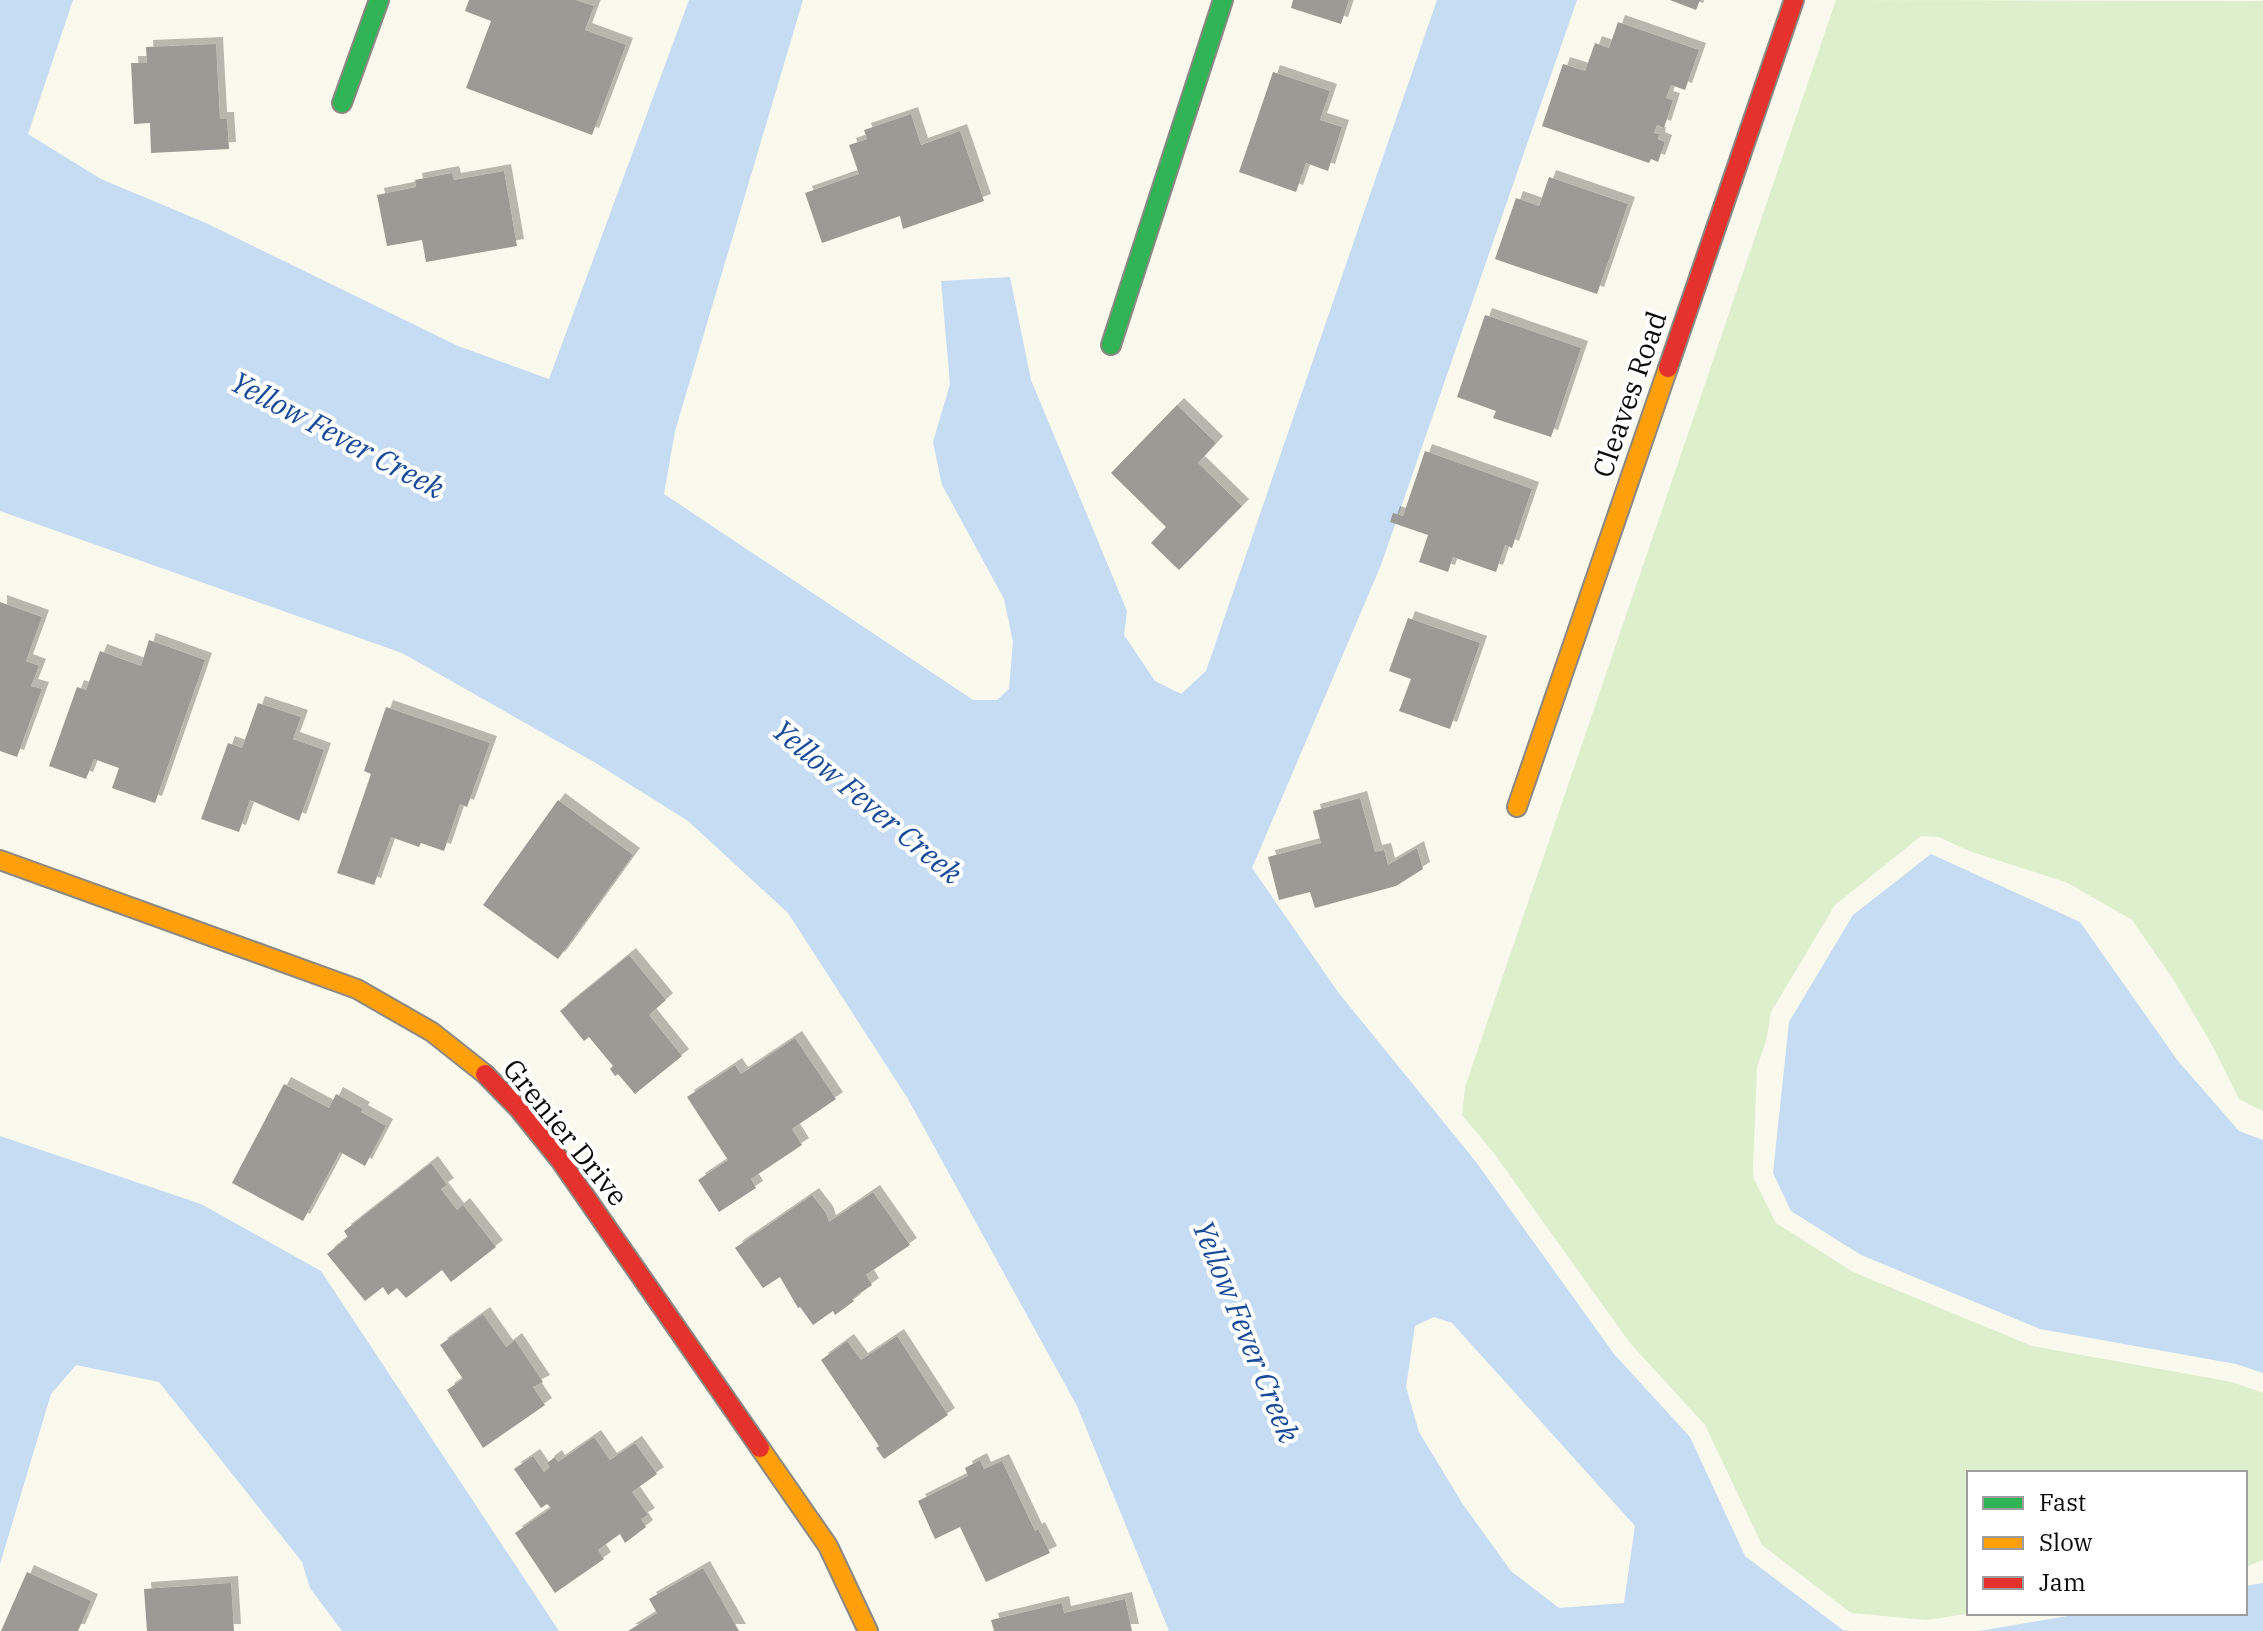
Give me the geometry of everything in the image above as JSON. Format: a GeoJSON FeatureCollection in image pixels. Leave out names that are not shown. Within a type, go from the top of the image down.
{"type":"FeatureCollection","features":[{"type":"Feature","properties":{"kind":"street"},"geometry":{"type":"LineString","coordinates":[[342,103],[379,0]]}},
{"type":"Feature","properties":{"kind":"street"},"geometry":{"type":"LineString","coordinates":[[1111,345],[1223,0]]}},
{"type":"Feature","properties":{"kind":"street","name":"Cleaves Road"},"geometry":{"type":"LineString","coordinates":[[1517,807],[1794,0]]}},
{"type":"Feature","properties":{"kind":"street","name":"Grenier Drive"},"geometry":{"type":"LineString","coordinates":[[0,860],[357,989],[398,1009],[473,1062],[506,1094],[583,1193],[828,1546],[868,1631]]}},
{"type":"Feature","properties":{"kind":"green space"},"geometry":{"type":"Polygon","coordinates":[[[1836,0],[2263,1],[2263,1111],[2239,1099],[2173,979],[2132,920],[2068,883],[1969,851],[1939,837],[1921,836],[1835,905],[1771,1012],[1757,1067],[1753,1170],[1754,1179],[1776,1223],[1853,1272],[2032,1346],[2232,1382],[2263,1393],[2263,1560],[2247,1566],[2247,1471],[1967,1471],[1967,1614],[1927,1620],[1851,1613],[1762,1545],[1705,1425],[1630,1343],[1493,1152],[1462,1115],[1465,1087],[1836,0]]]}},
{"type":"Feature","properties":{"kind":"water","name":"Yellow Fever Creek"},"geometry":{"type":"Polygon","coordinates":[[[0,0],[73,0],[28,134],[101,179],[206,223],[458,346],[549,379],[689,0],[803,0],[675,431],[664,494],[973,700],[997,700],[1009,689],[1013,642],[1004,599],[942,485],[933,442],[950,384],[941,281],[1010,277],[1031,380],[1127,611],[1124,635],[1155,681],[1181,694],[1206,671],[1437,0],[1577,0],[1381,565],[1252,868],[1338,992],[1476,1162],[1614,1354],[1690,1437],[1745,1556],[1843,1630],[1850,1631],[1169,1631],[1077,1406],[908,1099],[788,913],[688,821],[594,762],[402,653],[0,511],[0,0]],[[1434,1317],[1415,1326],[1406,1387],[1419,1432],[1462,1503],[1511,1571],[1559,1608],[1624,1603],[1635,1526],[1452,1323],[1434,1317]]]}},
{"type":"Feature","properties":{"kind":"water"},"geometry":{"type":"Polygon","coordinates":[[[1931,854],[2080,922],[2178,1061],[2239,1131],[2263,1140],[2263,1373],[2236,1364],[2040,1329],[1861,1255],[1791,1211],[1773,1173],[1789,1022],[1853,915],[1931,854]]]}},
{"type":"Feature","properties":{"kind":"water"},"geometry":{"type":"Polygon","coordinates":[[[0,1136],[201,1204],[321,1271],[559,1631],[342,1631],[310,1588],[302,1562],[159,1382],[76,1365],[51,1394],[0,1564],[0,1136]]]}},
{"type":"Feature","properties":{"kind":"water"},"geometry":{"type":"Polygon","coordinates":[[[2263,1583],[2263,1631],[1979,1631],[2074,1615],[2247,1615],[2247,1586],[2263,1583]]]}},
{"type":"Feature","properties":{"kind":"building"},"geometry":{"type":"Polygon","coordinates":[[[469,0],[576,0],[594,6],[585,30],[626,45],[592,135],[466,88],[491,21],[465,11],[469,0]]]}},
{"type":"Feature","properties":{"kind":"building"},"geometry":{"type":"Polygon","coordinates":[[[1293,0],[1349,0],[1341,24],[1291,8],[1293,0]]]}},
{"type":"Feature","properties":{"kind":"building"},"geometry":{"type":"Polygon","coordinates":[[[1670,0],[1700,0],[1696,10],[1670,0]]]}},
{"type":"Feature","properties":{"kind":"building"},"geometry":{"type":"Polygon","coordinates":[[[1618,22],[1699,50],[1685,90],[1671,85],[1666,98],[1673,100],[1664,128],[1657,125],[1654,133],[1665,142],[1658,162],[1651,159],[1649,163],[1542,126],[1563,64],[1585,71],[1595,43],[1609,48],[1618,22]]]}},
{"type":"Feature","properties":{"kind":"building"},"geometry":{"type":"Polygon","coordinates":[[[216,44],[220,119],[227,119],[229,149],[151,153],[150,123],[134,124],[131,63],[147,63],[146,47],[216,44]]]}},
{"type":"Feature","properties":{"kind":"building"},"geometry":{"type":"Polygon","coordinates":[[[1273,72],[1330,91],[1320,120],[1342,127],[1328,171],[1306,163],[1296,192],[1239,172],[1273,72]]]}},
{"type":"Feature","properties":{"kind":"building"},"geometry":{"type":"Polygon","coordinates":[[[911,114],[921,145],[960,131],[984,201],[903,229],[900,216],[822,243],[805,193],[859,174],[849,145],[867,139],[864,130],[911,114]]]}},
{"type":"Feature","properties":{"kind":"building"},"geometry":{"type":"Polygon","coordinates":[[[504,171],[517,246],[426,262],[422,240],[387,246],[377,195],[416,187],[415,180],[452,173],[454,180],[504,171]]]}},
{"type":"Feature","properties":{"kind":"building"},"geometry":{"type":"Polygon","coordinates":[[[1549,177],[1628,204],[1597,294],[1495,259],[1516,198],[1539,206],[1549,177]]]}},
{"type":"Feature","properties":{"kind":"building"},"geometry":{"type":"Polygon","coordinates":[[[1485,315],[1581,348],[1551,437],[1493,418],[1496,411],[1457,397],[1485,315]]]}},
{"type":"Feature","properties":{"kind":"building"},"geometry":{"type":"Polygon","coordinates":[[[1177,405],[1216,443],[1198,463],[1242,506],[1179,570],[1151,543],[1166,527],[1111,473],[1177,405]]]}},
{"type":"Feature","properties":{"kind":"building"},"geometry":{"type":"Polygon","coordinates":[[[1425,451],[1532,489],[1512,548],[1505,545],[1496,572],[1453,557],[1448,572],[1419,562],[1428,535],[1390,522],[1393,513],[1403,516],[1425,451]]]}},
{"type":"Feature","properties":{"kind":"building"},"geometry":{"type":"Polygon","coordinates":[[[0,602],[42,617],[26,661],[39,666],[31,686],[42,689],[17,757],[0,751],[0,602]]]}},
{"type":"Feature","properties":{"kind":"building"},"geometry":{"type":"Polygon","coordinates":[[[1408,618],[1480,643],[1450,729],[1399,711],[1411,679],[1389,671],[1408,618]]]}},
{"type":"Feature","properties":{"kind":"building"},"geometry":{"type":"Polygon","coordinates":[[[149,640],[205,660],[155,803],[112,788],[119,768],[94,759],[86,779],[49,766],[77,687],[86,690],[100,651],[141,666],[149,640]]]}},
{"type":"Feature","properties":{"kind":"building"},"geometry":{"type":"Polygon","coordinates":[[[258,703],[301,717],[293,739],[324,750],[299,821],[250,800],[239,832],[201,819],[228,743],[242,748],[258,703]]]}},
{"type":"Feature","properties":{"kind":"building"},"geometry":{"type":"Polygon","coordinates":[[[386,707],[490,743],[467,807],[460,804],[444,851],[421,843],[419,847],[391,837],[374,885],[337,873],[371,774],[364,771],[386,707]]]}},
{"type":"Feature","properties":{"kind":"building"},"geometry":{"type":"Polygon","coordinates":[[[1360,798],[1375,852],[1384,850],[1388,865],[1417,848],[1423,869],[1396,886],[1315,908],[1310,892],[1279,900],[1268,857],[1321,843],[1313,811],[1360,798]]]}},
{"type":"Feature","properties":{"kind":"building"},"geometry":{"type":"Polygon","coordinates":[[[558,800],[633,855],[558,959],[483,905],[558,800]]]}},
{"type":"Feature","properties":{"kind":"building"},"geometry":{"type":"Polygon","coordinates":[[[629,955],[666,1000],[649,1015],[682,1056],[635,1094],[618,1074],[615,1076],[610,1069],[613,1066],[589,1037],[584,1041],[560,1011],[629,955]]]}},
{"type":"Feature","properties":{"kind":"building"},"geometry":{"type":"Polygon","coordinates":[[[795,1038],[836,1099],[792,1129],[802,1145],[751,1179],[756,1188],[719,1212],[698,1180],[728,1160],[687,1097],[735,1065],[741,1074],[795,1038]]]}},
{"type":"Feature","properties":{"kind":"building"},"geometry":{"type":"Polygon","coordinates":[[[284,1084],[329,1108],[336,1094],[386,1126],[365,1166],[340,1152],[303,1221],[232,1183],[284,1084]]]}},
{"type":"Feature","properties":{"kind":"building"},"geometry":{"type":"Polygon","coordinates":[[[431,1163],[447,1185],[441,1189],[457,1210],[463,1205],[496,1247],[451,1282],[442,1270],[406,1298],[397,1288],[388,1295],[383,1287],[365,1301],[327,1254],[348,1237],[344,1231],[431,1163]]]}},
{"type":"Feature","properties":{"kind":"building"},"geometry":{"type":"Polygon","coordinates":[[[873,1192],[910,1245],[866,1275],[872,1285],[852,1299],[854,1301],[835,1315],[833,1311],[813,1325],[798,1308],[780,1277],[763,1288],[735,1248],[812,1195],[829,1222],[873,1192]]]}},
{"type":"Feature","properties":{"kind":"building"},"geometry":{"type":"Polygon","coordinates":[[[483,1314],[506,1347],[515,1340],[543,1382],[533,1387],[545,1405],[483,1448],[447,1390],[463,1379],[440,1345],[483,1314]]]}},
{"type":"Feature","properties":{"kind":"building"},"geometry":{"type":"Polygon","coordinates":[[[897,1336],[948,1415],[884,1459],[876,1448],[879,1446],[821,1360],[847,1341],[861,1360],[897,1336]]]}},
{"type":"Feature","properties":{"kind":"building"},"geometry":{"type":"Polygon","coordinates":[[[594,1437],[610,1460],[635,1443],[657,1474],[632,1492],[648,1515],[641,1519],[646,1527],[625,1543],[620,1534],[598,1550],[604,1559],[555,1593],[515,1533],[551,1508],[547,1504],[541,1508],[514,1469],[533,1456],[544,1472],[550,1467],[547,1463],[555,1457],[558,1462],[594,1437]]]}},
{"type":"Feature","properties":{"kind":"building"},"geometry":{"type":"Polygon","coordinates":[[[980,1460],[984,1469],[1002,1461],[1035,1531],[1038,1529],[1050,1553],[986,1582],[960,1527],[935,1539],[918,1501],[968,1476],[965,1468],[980,1460]]]}},
{"type":"Feature","properties":{"kind":"building"},"geometry":{"type":"Polygon","coordinates":[[[703,1568],[739,1631],[628,1631],[657,1613],[649,1599],[703,1568]]]}},
{"type":"Feature","properties":{"kind":"building"},"geometry":{"type":"Polygon","coordinates":[[[27,1572],[91,1601],[78,1631],[1,1631],[27,1572]]]}},
{"type":"Feature","properties":{"kind":"building"},"geometry":{"type":"Polygon","coordinates":[[[231,1583],[234,1631],[147,1631],[144,1589],[231,1583]]]}},
{"type":"Feature","properties":{"kind":"building"},"geometry":{"type":"Polygon","coordinates":[[[1125,1599],[1132,1631],[994,1631],[991,1620],[1062,1603],[1064,1613],[1125,1599]]]}},
{"type":"Feature","properties":{"kind":"traffic: fast"},"geometry":{"type":"LineString","coordinates":[[342,103],[379,0]]}},
{"type":"Feature","properties":{"kind":"traffic: fast"},"geometry":{"type":"LineString","coordinates":[[1111,345],[1223,0]]}},
{"type":"Feature","properties":{"kind":"traffic: slow"},"geometry":{"type":"LineString","coordinates":[[1517,807],[1668,368]]}},
{"type":"Feature","properties":{"kind":"traffic: slow"},"geometry":{"type":"LineString","coordinates":[[0,860],[357,989],[432,1032],[485,1074]]}},
{"type":"Feature","properties":{"kind":"traffic: slow"},"geometry":{"type":"LineString","coordinates":[[760,1448],[828,1546],[868,1631]]}},
{"type":"Feature","properties":{"kind":"traffic: jam"},"geometry":{"type":"LineString","coordinates":[[1668,368],[1794,0]]}},
{"type":"Feature","properties":{"kind":"traffic: jam"},"geometry":{"type":"LineString","coordinates":[[485,1074],[519,1109],[560,1160],[760,1448]]}}]}
